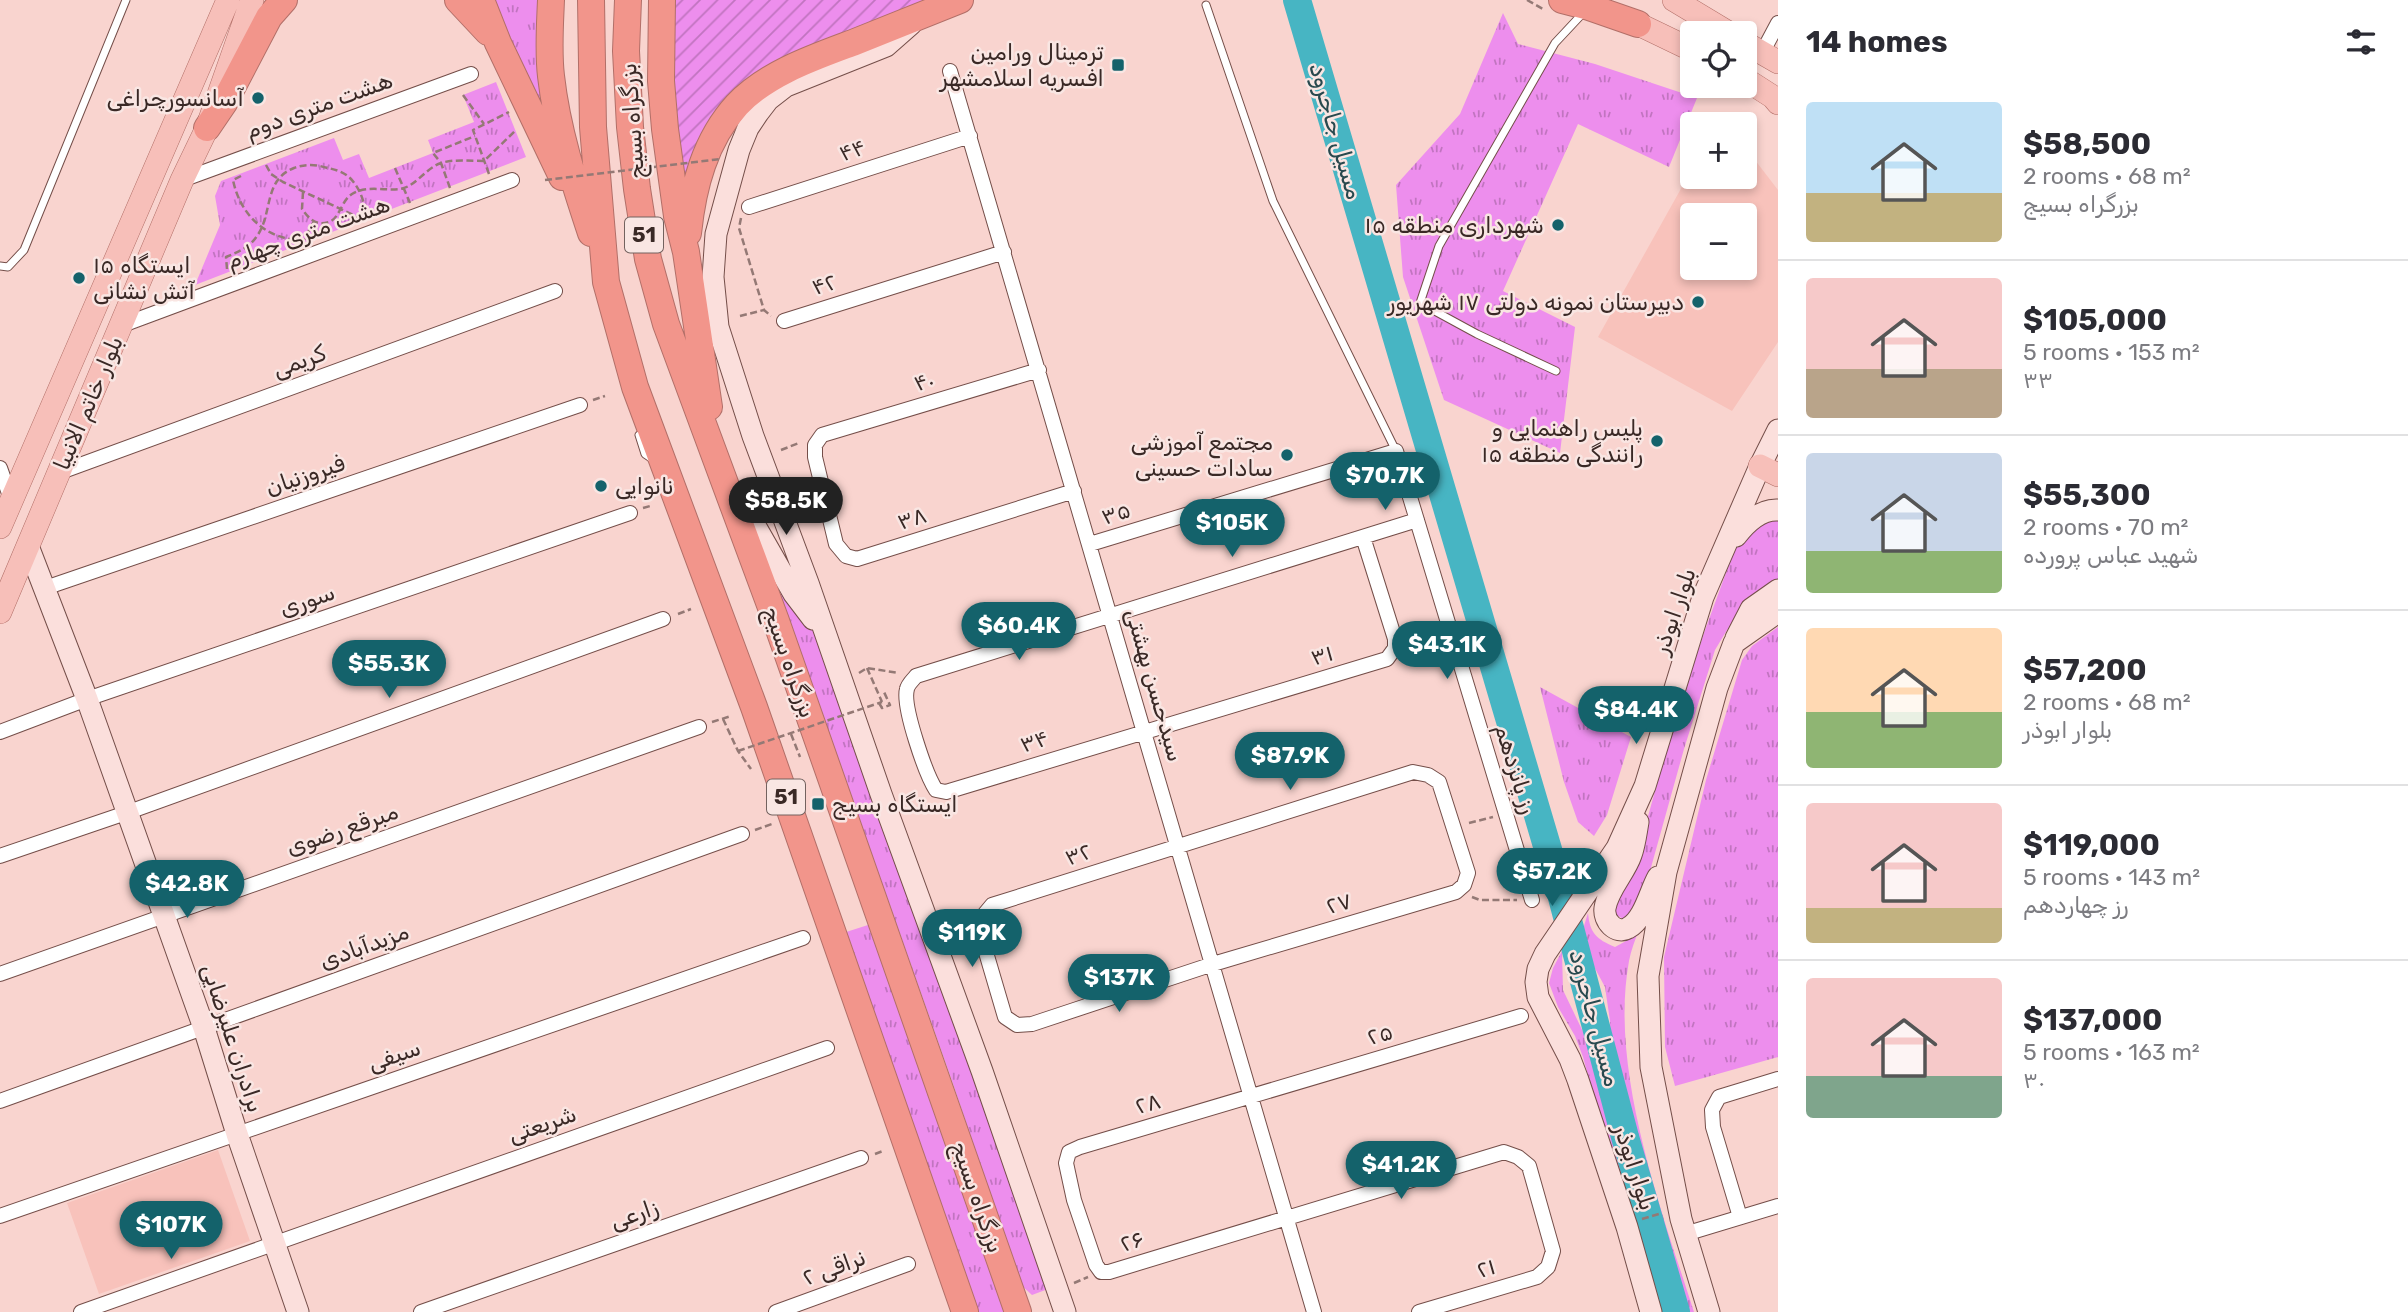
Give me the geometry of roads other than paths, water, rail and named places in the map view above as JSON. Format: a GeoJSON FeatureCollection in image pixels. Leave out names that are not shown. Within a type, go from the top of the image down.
{"type":"FeatureCollection","features":[{"type":"Feature","properties":{"kind":"highway"},"geometry":{"type":"LineString","coordinates":[[207,128],[224,103],[269,17],[284,0]]}},
{"type":"Feature","properties":{"kind":"highway"},"geometry":{"type":"LineString","coordinates":[[458,0],[498,44]]}},
{"type":"Feature","properties":{"kind":"highway"},"geometry":{"type":"LineString","coordinates":[[481,0],[498,44],[556,168],[584,211]]}},
{"type":"Feature","properties":{"kind":"highway"},"geometry":{"type":"LineString","coordinates":[[551,0],[550,73],[556,113],[608,296]]}},
{"type":"Feature","properties":{"kind":"highway","name":"بزرگراه بسیج"},"geometry":{"type":"LineString","coordinates":[[591,0],[593,127],[608,296],[635,387],[746,683],[965,1311]]}},
{"type":"Feature","properties":{"kind":"highway","name":"بزرگراه بسیج"},"geometry":{"type":"LineString","coordinates":[[628,0],[626,51],[630,127],[648,259],[666,324],[781,634],[1018,1312]]}},
{"type":"Feature","properties":{"kind":"highway"},"geometry":{"type":"LineString","coordinates":[[662,0],[662,81],[666,128],[677,216],[686,252],[717,459]]}},
{"type":"Feature","properties":{"kind":"highway"},"geometry":{"type":"LineString","coordinates":[[686,252],[695,182],[725,121],[738,104],[760,86],[818,56],[960,0]]}},
{"type":"Feature","properties":{"kind":"highway"},"geometry":{"type":"LineString","coordinates":[[1552,4],[1591,3],[1638,24]]}},
{"type":"Feature","properties":{"kind":"main road","name":"بلوار خاتم الانبیا"},"geometry":{"type":"LineString","coordinates":[[0,527],[6,500],[228,0]]}},
{"type":"Feature","properties":{"kind":"main road","name":"بلوار خاتم الانبیا"},"geometry":{"type":"LineString","coordinates":[[0,612],[207,128],[252,0]]}},
{"type":"Feature","properties":{"kind":"main road"},"geometry":{"type":"LineString","coordinates":[[1674,0],[1709,21]]}},
{"type":"Feature","properties":{"kind":"main road"},"geometry":{"type":"LineString","coordinates":[[921,15],[886,46],[786,86],[768,100],[748,128],[739,150],[716,234],[713,277],[718,327],[753,436],[982,1071],[1065,1312]]}},
{"type":"Feature","properties":{"kind":"main road"},"geometry":{"type":"LineString","coordinates":[[1638,24],[1680,44]]}},
{"type":"Feature","properties":{"kind":"main road"},"geometry":{"type":"LineString","coordinates":[[1757,87],[1776,100]]}},
{"type":"Feature","properties":{"kind":"main road","name":"بلوار ابوذر"},"geometry":{"type":"LineString","coordinates":[[1651,1312],[1627,1227],[1578,1080],[1538,997],[1536,982],[1538,969],[1556,937],[1617,848],[1645,786],[1703,597],[1769,470],[1778,430]]}},
{"type":"Feature","properties":{"kind":"main road"},"geometry":{"type":"LineString","coordinates":[[717,459],[794,594],[825,635]]}},
{"type":"Feature","properties":{"kind":"main road"},"geometry":{"type":"LineString","coordinates":[[6,500],[28,546]]}},
{"type":"Feature","properties":{"kind":"main road"},"geometry":{"type":"LineString","coordinates":[[1703,597],[1734,538],[1743,527],[1762,513],[1771,509],[1778,510]]}},
{"type":"Feature","properties":{"kind":"main road","name":"برادران علیرضایی"},"geometry":{"type":"LineString","coordinates":[[28,546],[87,699],[204,1028],[273,1244],[298,1312]]}},
{"type":"Feature","properties":{"kind":"main road","name":"بلوار ابوذر"},"geometry":{"type":"LineString","coordinates":[[1709,1312],[1673,1186],[1650,1054],[1647,976],[1671,853],[1717,688],[1734,643],[1751,610],[1778,590]]}},
{"type":"Feature","properties":{"kind":"main road"},"geometry":{"type":"LineString","coordinates":[[1734,643],[1778,612]]}},
{"type":"Feature","properties":{"kind":"main road"},"geometry":{"type":"LineString","coordinates":[[1645,786],[1631,855],[1605,908],[1606,918],[1611,926],[1619,930],[1628,929],[1636,920],[1671,853]]}},
{"type":"Feature","properties":{"kind":"street"},"geometry":{"type":"LineString","coordinates":[[1761,53],[1778,23]]}},
{"type":"Feature","properties":{"kind":"street","name":"سیدحسن بهشتی"},"geometry":{"type":"LineString","coordinates":[[950,71],[1314,1312]]}},
{"type":"Feature","properties":{"kind":"street","name":"هشت متری دوم"},"geometry":{"type":"LineString","coordinates":[[183,180],[471,74]]}},
{"type":"Feature","properties":{"kind":"street","name":"۴۴"},"geometry":{"type":"LineString","coordinates":[[749,207],[970,136]]}},
{"type":"Feature","properties":{"kind":"street","name":"هشت متری چهارم"},"geometry":{"type":"LineString","coordinates":[[121,326],[512,180]]}},
{"type":"Feature","properties":{"kind":"street","name":"۴۲"},"geometry":{"type":"LineString","coordinates":[[784,321],[1004,252]]}},
{"type":"Feature","properties":{"kind":"street","name":"کریمی"},"geometry":{"type":"LineString","coordinates":[[58,473],[555,291]]}},
{"type":"Feature","properties":{"kind":"street","name":"۴۰"},"geometry":{"type":"LineString","coordinates":[[822,435],[1038,370]]}},
{"type":"Feature","properties":{"kind":"street","name":"فیروزنیان"},"geometry":{"type":"LineString","coordinates":[[45,589],[580,405]]}},
{"type":"Feature","properties":{"kind":"street","name":"۳۸"},"geometry":{"type":"LineString","coordinates":[[822,435],[816,445],[815,457],[836,544],[846,556],[857,559],[1074,491]]}},
{"type":"Feature","properties":{"kind":"street","name":"رز پانزدهم"},"geometry":{"type":"LineString","coordinates":[[1396,451],[1532,900]]}},
{"type":"Feature","properties":{"kind":"street","name":"۳۵"},"geometry":{"type":"LineString","coordinates":[[1090,544],[1396,451]]}},
{"type":"Feature","properties":{"kind":"street"},"geometry":{"type":"LineString","coordinates":[[0,468],[6,500]]}},
{"type":"Feature","properties":{"kind":"street","name":"سوری"},"geometry":{"type":"LineString","coordinates":[[0,732],[87,699],[630,513]]}},
{"type":"Feature","properties":{"kind":"street"},"geometry":{"type":"LineString","coordinates":[[1110,614],[1417,520]]}},
{"type":"Feature","properties":{"kind":"street","name":"۳۱"},"geometry":{"type":"LineString","coordinates":[[1145,731],[1387,659],[1395,648],[1395,639],[1363,537]]}},
{"type":"Feature","properties":{"kind":"street","name":"۳۴"},"geometry":{"type":"LineString","coordinates":[[1110,614],[916,676],[907,687],[906,702],[928,778],[936,790],[946,792],[1145,731]]}},
{"type":"Feature","properties":{"kind":"street"},"geometry":{"type":"LineString","coordinates":[[0,856],[663,619]]}},
{"type":"Feature","properties":{"kind":"street","name":"مبرقع رضوی"},"geometry":{"type":"LineString","coordinates":[[0,974],[699,727]]}},
{"type":"Feature","properties":{"kind":"street","name":"۳۲"},"geometry":{"type":"LineString","coordinates":[[1017,1025],[1005,1017],[979,932],[982,917],[992,905],[1413,772],[1428,775],[1439,782],[1468,873],[1464,885],[1456,892]]}},
{"type":"Feature","properties":{"kind":"street","name":"مزیدآبادی"},"geometry":{"type":"LineString","coordinates":[[0,1101],[742,834]]}},
{"type":"Feature","properties":{"kind":"street","name":"۲۷"},"geometry":{"type":"LineString","coordinates":[[1017,1025],[1032,1024],[1213,964],[1456,892]]}},
{"type":"Feature","properties":{"kind":"street","name":"سیفی"},"geometry":{"type":"LineString","coordinates":[[0,1216],[803,938]]}},
{"type":"Feature","properties":{"kind":"street","name":"۲۵"},"geometry":{"type":"LineString","coordinates":[[1251,1096],[1521,1016]]}},
{"type":"Feature","properties":{"kind":"street","name":"شریعتی"},"geometry":{"type":"LineString","coordinates":[[80,1312],[827,1048]]}},
{"type":"Feature","properties":{"kind":"street"},"geometry":{"type":"LineString","coordinates":[[1741,1217],[1713,1127],[1712,1110],[1719,1097],[1778,1079]]}},
{"type":"Feature","properties":{"kind":"street","name":"۲۸"},"geometry":{"type":"LineString","coordinates":[[1066,1163],[1069,1152],[1080,1147],[1251,1096]]}},
{"type":"Feature","properties":{"kind":"street","name":"۲۱"},"geometry":{"type":"LineString","coordinates":[[1287,1217],[1504,1152],[1518,1157],[1529,1166],[1553,1251],[1548,1267],[1537,1277],[1419,1312]]}},
{"type":"Feature","properties":{"kind":"street","name":"زارعی"},"geometry":{"type":"LineString","coordinates":[[421,1312],[861,1158]]}},
{"type":"Feature","properties":{"kind":"street","name":"۲۶"},"geometry":{"type":"LineString","coordinates":[[1066,1163],[1074,1199],[1096,1265],[1101,1272],[1109,1272],[1287,1217]]}},
{"type":"Feature","properties":{"kind":"street"},"geometry":{"type":"LineString","coordinates":[[1685,1234],[1778,1206]]}},
{"type":"Feature","properties":{"kind":"street","name":"نراقی ۲"},"geometry":{"type":"LineString","coordinates":[[776,1312],[908,1264]]}},
{"type":"Feature","properties":{"kind":"lane"},"geometry":{"type":"LineString","coordinates":[[0,266],[8,267],[24,250],[126,0]]}},
{"type":"Feature","properties":{"kind":"lane"},"geometry":{"type":"LineString","coordinates":[[1204,2],[1273,201],[1396,451]]}},
{"type":"Feature","properties":{"kind":"lane"},"geometry":{"type":"LineString","coordinates":[[1556,371],[1477,334],[1420,303],[1439,246],[1555,43],[1591,3]]}},
{"type":"Feature","properties":{"kind":"lane"},"geometry":{"type":"LineString","coordinates":[[638,430],[645,454],[665,467]]}},
{"type":"Feature","properties":{"kind":"waterway","name":"مسیل جاجرود"},"geometry":{"type":"LineString","coordinates":[[1297,0],[1560,890],[1625,1137],[1676,1312]]}},
{"type":"Feature","properties":{"kind":"place","name":"ترمینال ورامین افسریه اسلامشهر"},"geometry":{"type":"Point","coordinates":[1118,65]}},
{"type":"Feature","properties":{"kind":"place","name":"آسانسورچراغی"},"geometry":{"type":"Point","coordinates":[258,98]}},
{"type":"Feature","properties":{"kind":"place","name":"شهرداری منطقه ۱۵"},"geometry":{"type":"Point","coordinates":[1558,225]}},
{"type":"Feature","properties":{"kind":"place","name":"ایستگاه ۱۵ آتش نشانی"},"geometry":{"type":"Point","coordinates":[79,278]}},
{"type":"Feature","properties":{"kind":"place","name":"دبیرستان نمونه دولتی ۱۷ شهریور"},"geometry":{"type":"Point","coordinates":[1698,302]}},
{"type":"Feature","properties":{"kind":"place","name":"پلیس راهنمایی و رانندگی منطقه ۱۵"},"geometry":{"type":"Point","coordinates":[1657,441]}},
{"type":"Feature","properties":{"kind":"place","name":"مجتمع آموزشی سادات حسینی"},"geometry":{"type":"Point","coordinates":[1287,455]}},
{"type":"Feature","properties":{"kind":"place","name":"نانوایی"},"geometry":{"type":"Point","coordinates":[601,486]}},
{"type":"Feature","properties":{"kind":"place","name":"ایستگاه بسیج"},"geometry":{"type":"Point","coordinates":[818,804]}}]}
